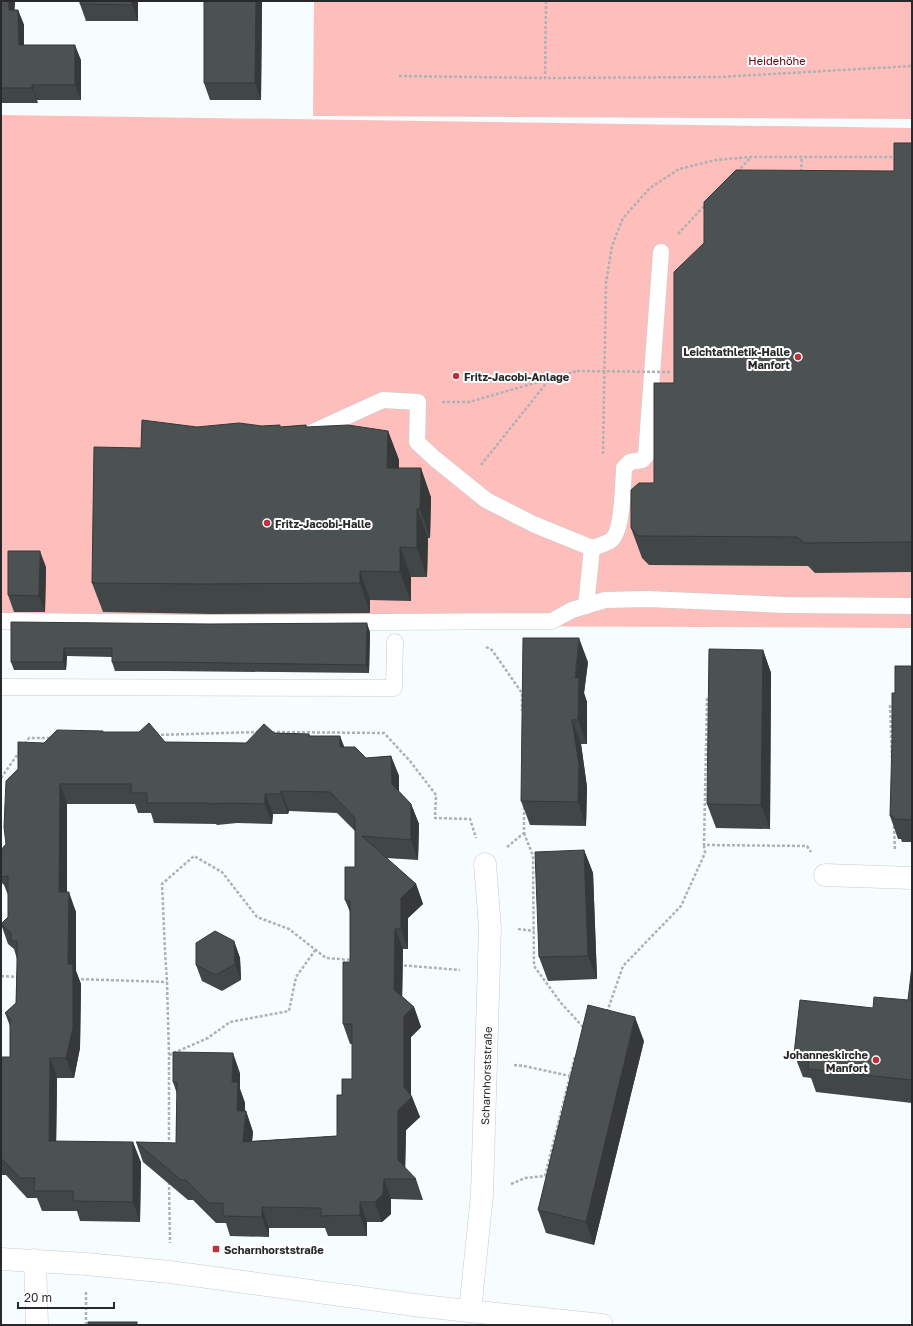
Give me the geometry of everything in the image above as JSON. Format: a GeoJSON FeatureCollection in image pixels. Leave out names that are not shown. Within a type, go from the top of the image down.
{"type":"FeatureCollection","features":[{"type":"Feature","properties":{"kind":"street","name":"Scharnhorststraße"},"geometry":{"type":"LineString","coordinates":[[470,1311],[482,1195],[490,927],[485,864]]}},
{"type":"Feature","properties":{"kind":"street"},"geometry":{"type":"LineString","coordinates":[[825,874],[904,877]]}},
{"type":"Feature","properties":{"kind":"street"},"geometry":{"type":"LineString","coordinates":[[1,1258],[170,1272],[414,1305],[602,1325]]}},
{"type":"Feature","properties":{"kind":"street"},"geometry":{"type":"LineString","coordinates":[[35,1260],[37,1325]]}},
{"type":"Feature","properties":{"kind":"lane"},"geometry":{"type":"LineString","coordinates":[[295,440],[383,400],[418,402],[417,442],[434,458],[486,500],[533,524],[592,548],[611,541],[617,533],[620,518],[624,468],[630,462],[642,460],[646,456],[661,252]]}},
{"type":"Feature","properties":{"kind":"lane"},"geometry":{"type":"LineString","coordinates":[[586,606],[592,548]]}},
{"type":"Feature","properties":{"kind":"lane"},"geometry":{"type":"LineString","coordinates":[[1,620],[212,623],[552,621],[572,610],[605,600],[648,599],[785,605],[912,606]]}},
{"type":"Feature","properties":{"kind":"lane"},"geometry":{"type":"LineString","coordinates":[[1,687],[394,688],[395,642]]}},
{"type":"Feature","properties":{"kind":"path"},"geometry":{"type":"LineString","coordinates":[[545,78],[546,1]]}},
{"type":"Feature","properties":{"kind":"path"},"geometry":{"type":"LineString","coordinates":[[399,76],[545,78],[720,77],[912,66]]}},
{"type":"Feature","properties":{"kind":"path"},"geometry":{"type":"LineString","coordinates":[[735,174],[751,157]]}},
{"type":"Feature","properties":{"kind":"path"},"geometry":{"type":"LineString","coordinates":[[801,178],[802,157]]}},
{"type":"Feature","properties":{"kind":"path"},"geometry":{"type":"LineString","coordinates":[[661,252],[708,202]]}},
{"type":"Feature","properties":{"kind":"path"},"geometry":{"type":"LineString","coordinates":[[446,402],[469,402],[577,371],[676,372]]}},
{"type":"Feature","properties":{"kind":"path"},"geometry":{"type":"LineString","coordinates":[[466,484],[548,380]]}},
{"type":"Feature","properties":{"kind":"path"},"geometry":{"type":"LineString","coordinates":[[480,644],[492,650],[522,693],[522,716]]}},
{"type":"Feature","properties":{"kind":"path"},"geometry":{"type":"LineString","coordinates":[[606,1015],[622,966],[681,906],[705,853],[706,698]]}},
{"type":"Feature","properties":{"kind":"path"},"geometry":{"type":"LineString","coordinates":[[890,705],[892,767]]}},
{"type":"Feature","properties":{"kind":"path"},"geometry":{"type":"LineString","coordinates":[[155,735],[241,732],[384,733],[410,761],[436,795],[435,818],[470,819],[485,864],[524,833]]}},
{"type":"Feature","properties":{"kind":"path"},"geometry":{"type":"LineString","coordinates":[[1,778],[29,738],[52,738]]}},
{"type":"Feature","properties":{"kind":"path"},"geometry":{"type":"LineString","coordinates":[[524,802],[524,833],[533,856],[534,966],[561,1003],[583,1027]]}},
{"type":"Feature","properties":{"kind":"path"},"geometry":{"type":"LineString","coordinates":[[894,822],[904,877]]}},
{"type":"Feature","properties":{"kind":"path"},"geometry":{"type":"LineString","coordinates":[[704,845],[807,846],[825,874]]}},
{"type":"Feature","properties":{"kind":"path"},"geometry":{"type":"LineString","coordinates":[[169,1149],[169,1056],[162,884],[194,856],[222,872],[257,916],[289,929],[326,958],[357,961]]}},
{"type":"Feature","properties":{"kind":"path"},"geometry":{"type":"LineString","coordinates":[[169,1056],[208,1038],[230,1022],[289,1011],[296,977],[316,949]]}},
{"type":"Feature","properties":{"kind":"path"},"geometry":{"type":"LineString","coordinates":[[396,964],[488,973]]}},
{"type":"Feature","properties":{"kind":"path"},"geometry":{"type":"LineString","coordinates":[[1,976],[25,977]]}},
{"type":"Feature","properties":{"kind":"path"},"geometry":{"type":"LineString","coordinates":[[72,979],[167,982]]}},
{"type":"Feature","properties":{"kind":"path"},"geometry":{"type":"LineString","coordinates":[[581,1034],[583,1027],[589,1024]]}},
{"type":"Feature","properties":{"kind":"path"},"geometry":{"type":"LineString","coordinates":[[482,1195],[525,1178],[545,1176],[576,1055]]}},
{"type":"Feature","properties":{"kind":"path"},"geometry":{"type":"LineString","coordinates":[[486,1064],[524,1066],[570,1076]]}},
{"type":"Feature","properties":{"kind":"path"},"geometry":{"type":"LineString","coordinates":[[170,1180],[170,1272]]}},
{"type":"Feature","properties":{"kind":"path"},"geometry":{"type":"LineString","coordinates":[[86,1264],[86,1325]]}},
{"type":"Feature","properties":{"kind":"green space","name":"Heidehöhe"},"geometry":{"type":"Polygon","coordinates":[[[314,1],[912,1],[912,119],[313,116],[314,1]]]}},
{"type":"Feature","properties":{"kind":"green space","name":"Fritz-Jacobi-Anlage"},"geometry":{"type":"Polygon","coordinates":[[[1,115],[912,128],[912,628],[1,624],[1,115]]]}},
{"type":"Feature","properties":{"kind":"building"},"geometry":{"type":"Polygon","coordinates":[[[1,1],[9,1],[9,10],[18,10],[19,45],[75,45],[75,85],[32,85],[32,88],[1,88],[1,1]]]}},
{"type":"Feature","properties":{"kind":"building"},"geometry":{"type":"Polygon","coordinates":[[[80,1],[132,1],[132,5],[80,4],[80,1]]]}},
{"type":"Feature","properties":{"kind":"building"},"geometry":{"type":"Polygon","coordinates":[[[204,1],[256,1],[255,83],[204,83],[204,1]]]}},
{"type":"Feature","properties":{"kind":"building","name":"Leichtathletik-Halle Manfort"},"geometry":{"type":"Polygon","coordinates":[[[894,143],[912,143],[912,542],[805,543],[797,537],[638,536],[631,528],[631,490],[639,483],[654,483],[654,383],[674,383],[674,272],[704,243],[704,202],[736,170],[894,171],[894,143]]]}},
{"type":"Feature","properties":{"kind":"building","name":"Fritz-Jacobi-Halle"},"geometry":{"type":"Polygon","coordinates":[[[142,420],[197,427],[239,423],[262,426],[280,425],[280,427],[306,425],[306,427],[348,425],[388,431],[387,468],[421,468],[420,509],[417,509],[417,548],[400,547],[400,572],[360,571],[360,583],[92,583],[94,447],[141,448],[142,420]]]}},
{"type":"Feature","properties":{"kind":"building"},"geometry":{"type":"Polygon","coordinates":[[[8,551],[40,551],[39,596],[8,595],[8,551]]]}},
{"type":"Feature","properties":{"kind":"building"},"geometry":{"type":"Polygon","coordinates":[[[11,622],[209,624],[367,623],[366,665],[112,662],[112,648],[64,648],[63,662],[11,662],[11,622]]]}},
{"type":"Feature","properties":{"kind":"building"},"geometry":{"type":"Polygon","coordinates":[[[523,638],[579,638],[575,678],[579,678],[578,720],[572,720],[579,764],[578,802],[521,801],[523,638]]]}},
{"type":"Feature","properties":{"kind":"building"},"geometry":{"type":"Polygon","coordinates":[[[709,649],[763,650],[761,805],[707,804],[709,649]]]}},
{"type":"Feature","properties":{"kind":"building"},"geometry":{"type":"Polygon","coordinates":[[[895,666],[912,666],[912,820],[893,819],[893,816],[890,816],[892,693],[895,693],[895,666]]]}},
{"type":"Feature","properties":{"kind":"building"},"geometry":{"type":"Polygon","coordinates":[[[149,723],[165,742],[246,743],[264,724],[274,733],[309,734],[309,736],[340,736],[340,747],[355,747],[366,758],[391,756],[392,784],[411,804],[411,840],[362,836],[416,884],[401,898],[401,929],[395,929],[394,990],[414,1007],[404,1016],[404,1087],[412,1097],[398,1110],[398,1160],[416,1179],[384,1179],[383,1194],[375,1202],[360,1202],[360,1215],[321,1216],[321,1208],[262,1207],[262,1217],[223,1216],[223,1203],[209,1203],[186,1180],[181,1180],[136,1142],[176,1143],[177,1082],[173,1082],[173,1052],[233,1053],[232,1082],[238,1082],[237,1111],[246,1111],[243,1142],[337,1136],[337,1095],[342,1095],[342,1079],[352,1079],[352,1024],[343,1024],[343,962],[350,962],[350,901],[345,900],[345,867],[355,867],[355,818],[330,792],[281,791],[281,794],[265,794],[265,804],[147,803],[147,793],[131,793],[131,784],[60,784],[59,892],[69,892],[68,964],[73,964],[73,1028],[66,1058],[50,1058],[49,1141],[133,1142],[133,1202],[73,1201],[73,1191],[34,1191],[35,1178],[20,1178],[1,1158],[1,1057],[10,1057],[10,1018],[5,1013],[16,1003],[17,941],[11,941],[11,933],[1,924],[8,917],[8,876],[1,877],[1,850],[6,844],[4,827],[6,781],[18,769],[18,742],[44,743],[57,730],[139,732],[149,723]]]}},
{"type":"Feature","properties":{"kind":"building"},"geometry":{"type":"Polygon","coordinates":[[[584,850],[588,956],[539,957],[535,852],[584,850]]]}},
{"type":"Feature","properties":{"kind":"building"},"geometry":{"type":"Polygon","coordinates":[[[215,931],[234,941],[235,964],[216,975],[196,965],[196,943],[215,931]]]}},
{"type":"Feature","properties":{"kind":"building"},"geometry":{"type":"Polygon","coordinates":[[[912,966],[912,1080],[808,1069],[809,1055],[794,1054],[800,1000],[873,1008],[874,997],[908,1000],[912,966]]]}},
{"type":"Feature","properties":{"kind":"building"},"geometry":{"type":"Polygon","coordinates":[[[588,1005],[635,1017],[586,1222],[538,1210],[588,1005]]]}},
{"type":"Feature","properties":{"kind":"building"},"geometry":{"type":"Polygon","coordinates":[[[88,1322],[137,1322],[137,1325],[88,1325],[88,1322]]]}},
{"type":"Feature","properties":{"kind":"place","name":"Leichtathletik-Halle Manfort"},"geometry":{"type":"Point","coordinates":[798,357]}},
{"type":"Feature","properties":{"kind":"place","name":"Fritz-Jacobi-Anlage"},"geometry":{"type":"Point","coordinates":[456,376]}},
{"type":"Feature","properties":{"kind":"place","name":"Fritz-Jacobi-Halle"},"geometry":{"type":"Point","coordinates":[267,523]}},
{"type":"Feature","properties":{"kind":"place","name":"Johanneskirche Manfort"},"geometry":{"type":"Point","coordinates":[876,1060]}},
{"type":"Feature","properties":{"kind":"place","name":"Scharnhorststraße"},"geometry":{"type":"Point","coordinates":[216,1249]}}]}
